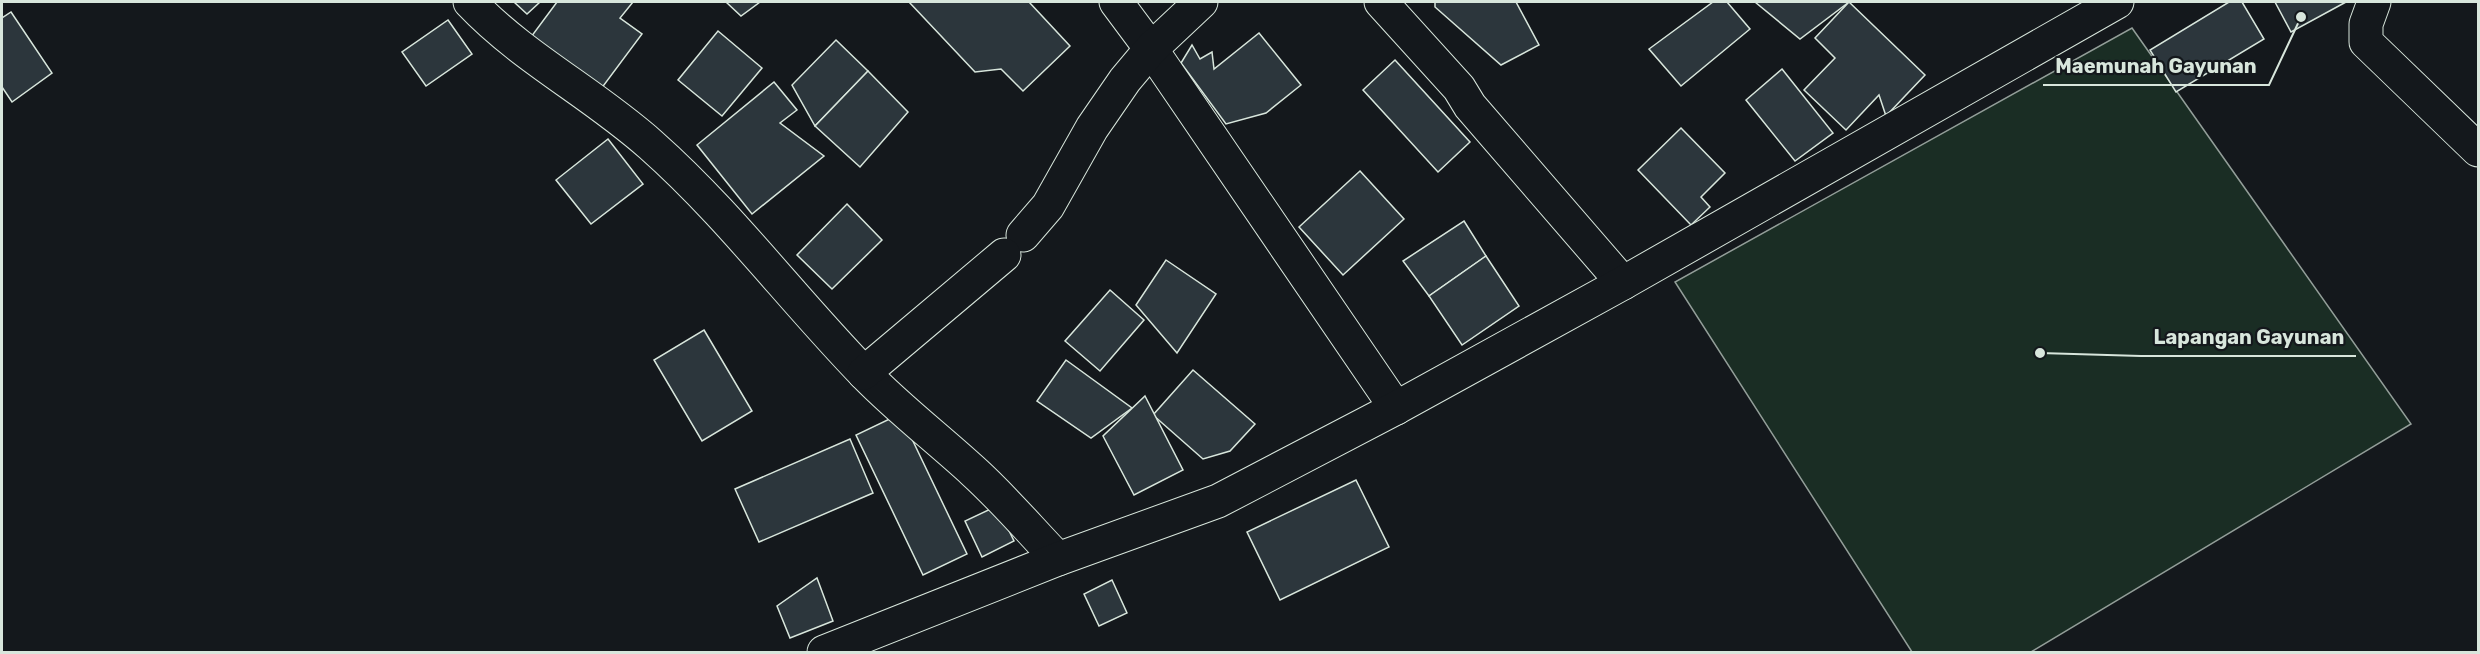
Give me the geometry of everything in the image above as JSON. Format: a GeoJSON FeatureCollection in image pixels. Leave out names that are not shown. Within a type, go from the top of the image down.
{"type":"FeatureCollection","features":[{"type":"Feature","properties":{"kind":"street"},"geometry":{"type":"LineString","coordinates":[[470,2],[511,41],[598,102],[650,144],[706,196],[777,280],[864,373],[900,409],[975,472],[1058,560]]}},
{"type":"Feature","properties":{"kind":"street"},"geometry":{"type":"LineString","coordinates":[[1116,2],[1151,49],[1396,408]]}},
{"type":"Feature","properties":{"kind":"street"},"geometry":{"type":"LineString","coordinates":[[864,373],[1014,245],[1048,206],[1092,128],[1125,80],[1151,49],[1201,2]]}},
{"type":"Feature","properties":{"kind":"street"},"geometry":{"type":"LineString","coordinates":[[1381,2],[1459,88],[1470,106],[1623,283]]}},
{"type":"Feature","properties":{"kind":"street"},"geometry":{"type":"LineString","coordinates":[[824,652],[1058,560],[1218,501],[1396,408],[1623,283],[2117,2]]}},
{"type":"Feature","properties":{"kind":"street"},"geometry":{"type":"LineString","coordinates":[[2374,2],[2366,24],[2366,42],[2478,150]]}},
{"type":"Feature","properties":{"kind":"green space"},"geometry":{"type":"Polygon","coordinates":[[[2132,28],[2411,424],[2031,652],[1912,652],[1675,282],[2132,28]]]}},
{"type":"Feature","properties":{"kind":"building"},"geometry":{"type":"Polygon","coordinates":[[[514,2],[540,2],[527,14],[514,2]]]}},
{"type":"Feature","properties":{"kind":"building"},"geometry":{"type":"Polygon","coordinates":[[[557,2],[633,2],[620,18],[642,34],[598,93],[528,41],[557,2]]]}},
{"type":"Feature","properties":{"kind":"building"},"geometry":{"type":"Polygon","coordinates":[[[726,2],[760,2],[741,16],[726,2]]]}},
{"type":"Feature","properties":{"kind":"building"},"geometry":{"type":"Polygon","coordinates":[[[909,2],[1029,2],[1070,46],[1023,91],[1001,69],[975,72],[909,2]]]}},
{"type":"Feature","properties":{"kind":"building"},"geometry":{"type":"Polygon","coordinates":[[[1435,2],[1516,2],[1539,45],[1501,65],[1435,7],[1435,2]]]}},
{"type":"Feature","properties":{"kind":"building"},"geometry":{"type":"Polygon","coordinates":[[[1713,2],[1727,2],[1750,29],[1681,86],[1649,49],[1713,2]]]}},
{"type":"Feature","properties":{"kind":"building"},"geometry":{"type":"Polygon","coordinates":[[[1755,2],[1849,2],[1800,39],[1755,2]]]}},
{"type":"Feature","properties":{"kind":"building"},"geometry":{"type":"Polygon","coordinates":[[[1849,2],[1925,75],[1886,116],[1879,95],[1846,130],[1804,90],[1835,58],[1815,38],[1849,2]]]}},
{"type":"Feature","properties":{"kind":"building"},"geometry":{"type":"Polygon","coordinates":[[[2229,2],[2242,2],[2264,39],[2176,92],[2150,50],[2229,2]]]}},
{"type":"Feature","properties":{"kind":"building"},"geometry":{"type":"Polygon","coordinates":[[[2275,2],[2346,2],[2291,32],[2275,2]]]}},
{"type":"Feature","properties":{"kind":"building"},"geometry":{"type":"Polygon","coordinates":[[[11,12],[52,73],[12,102],[2,87],[2,18],[11,12]]]}},
{"type":"Feature","properties":{"kind":"building"},"geometry":{"type":"Polygon","coordinates":[[[448,20],[472,54],[426,86],[402,52],[448,20]]]}},
{"type":"Feature","properties":{"kind":"building"},"geometry":{"type":"Polygon","coordinates":[[[718,31],[762,68],[722,116],[678,80],[718,31]]]}},
{"type":"Feature","properties":{"kind":"building"},"geometry":{"type":"Polygon","coordinates":[[[1259,33],[1301,85],[1266,113],[1226,124],[1181,63],[1192,45],[1200,59],[1212,52],[1214,69],[1259,33]]]}},
{"type":"Feature","properties":{"kind":"building"},"geometry":{"type":"Polygon","coordinates":[[[836,40],[868,71],[815,126],[792,85],[836,40]]]}},
{"type":"Feature","properties":{"kind":"building"},"geometry":{"type":"Polygon","coordinates":[[[1395,60],[1470,142],[1438,172],[1363,90],[1395,60]]]}},
{"type":"Feature","properties":{"kind":"building"},"geometry":{"type":"Polygon","coordinates":[[[1782,69],[1833,133],[1795,161],[1746,100],[1782,69]]]}},
{"type":"Feature","properties":{"kind":"building"},"geometry":{"type":"Polygon","coordinates":[[[868,71],[908,112],[860,167],[815,126],[868,71]]]}},
{"type":"Feature","properties":{"kind":"building"},"geometry":{"type":"Polygon","coordinates":[[[774,82],[797,110],[780,123],[824,156],[752,214],[697,145],[774,82]]]}},
{"type":"Feature","properties":{"kind":"building"},"geometry":{"type":"Polygon","coordinates":[[[1681,128],[1725,173],[1701,197],[1710,207],[1691,225],[1638,170],[1681,128]]]}},
{"type":"Feature","properties":{"kind":"building"},"geometry":{"type":"Polygon","coordinates":[[[608,139],[643,184],[591,224],[556,180],[608,139]]]}},
{"type":"Feature","properties":{"kind":"building"},"geometry":{"type":"Polygon","coordinates":[[[1360,171],[1404,219],[1343,275],[1299,227],[1360,171]]]}},
{"type":"Feature","properties":{"kind":"building"},"geometry":{"type":"Polygon","coordinates":[[[847,204],[882,240],[832,289],[797,255],[847,204]]]}},
{"type":"Feature","properties":{"kind":"building"},"geometry":{"type":"Polygon","coordinates":[[[1464,221],[1486,256],[1429,296],[1403,261],[1464,221]]]}},
{"type":"Feature","properties":{"kind":"building"},"geometry":{"type":"Polygon","coordinates":[[[1486,256],[1519,306],[1462,345],[1429,296],[1486,256]]]}},
{"type":"Feature","properties":{"kind":"building"},"geometry":{"type":"Polygon","coordinates":[[[1166,260],[1216,294],[1177,353],[1136,305],[1166,260]]]}},
{"type":"Feature","properties":{"kind":"building"},"geometry":{"type":"Polygon","coordinates":[[[1110,290],[1144,320],[1100,371],[1065,341],[1110,290]]]}},
{"type":"Feature","properties":{"kind":"building"},"geometry":{"type":"Polygon","coordinates":[[[704,330],[752,411],[702,441],[654,360],[704,330]]]}},
{"type":"Feature","properties":{"kind":"building"},"geometry":{"type":"Polygon","coordinates":[[[1066,360],[1132,408],[1091,438],[1037,401],[1066,360]]]}},
{"type":"Feature","properties":{"kind":"building"},"geometry":{"type":"Polygon","coordinates":[[[1193,370],[1255,424],[1230,451],[1203,459],[1153,415],[1193,370]]]}},
{"type":"Feature","properties":{"kind":"building"},"geometry":{"type":"Polygon","coordinates":[[[1145,396],[1183,470],[1134,495],[1103,436],[1145,396]]]}},
{"type":"Feature","properties":{"kind":"building"},"geometry":{"type":"Polygon","coordinates":[[[900,414],[967,554],[923,575],[856,435],[900,414]]]}},
{"type":"Feature","properties":{"kind":"building"},"geometry":{"type":"Polygon","coordinates":[[[850,439],[873,493],[759,542],[735,489],[850,439]]]}},
{"type":"Feature","properties":{"kind":"building"},"geometry":{"type":"Polygon","coordinates":[[[1356,480],[1389,547],[1280,600],[1247,532],[1356,480]]]}},
{"type":"Feature","properties":{"kind":"building"},"geometry":{"type":"Polygon","coordinates":[[[997,506],[1014,541],[982,557],[965,521],[997,506]]]}},
{"type":"Feature","properties":{"kind":"building"},"geometry":{"type":"Polygon","coordinates":[[[817,578],[833,621],[790,638],[777,606],[817,578]]]}},
{"type":"Feature","properties":{"kind":"building"},"geometry":{"type":"Polygon","coordinates":[[[1112,580],[1127,613],[1099,626],[1084,594],[1112,580]]]}},
{"type":"Feature","properties":{"kind":"place","name":"Maemunah Gayunan"},"geometry":{"type":"Point","coordinates":[2301,17]}},
{"type":"Feature","properties":{"kind":"place","name":"Lapangan Gayunan"},"geometry":{"type":"Point","coordinates":[2040,353]}}]}
